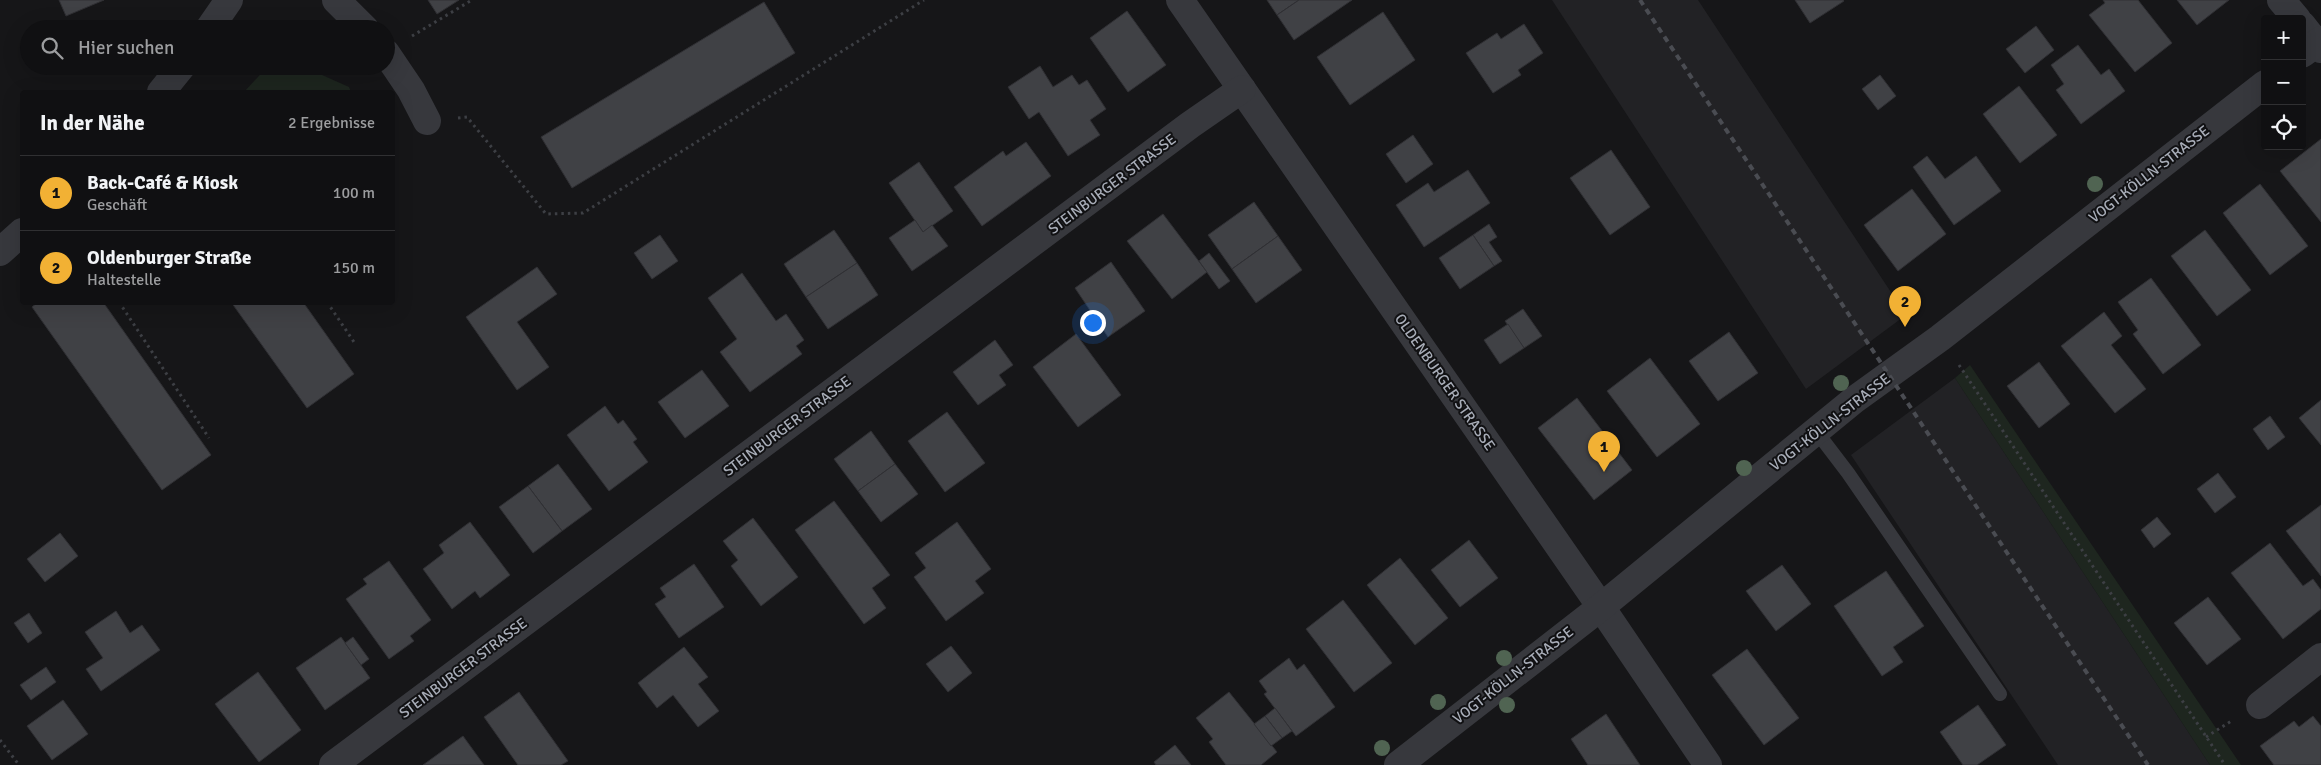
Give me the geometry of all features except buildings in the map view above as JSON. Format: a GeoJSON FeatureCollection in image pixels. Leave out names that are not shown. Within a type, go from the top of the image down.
{"type":"FeatureCollection","features":[{"type":"Feature","properties":{"kind":"street"},"geometry":{"type":"LineString","coordinates":[[215,20],[229,0]]}},
{"type":"Feature","properties":{"kind":"street"},"geometry":{"type":"LineString","coordinates":[[336,0],[356,20]]}},
{"type":"Feature","properties":{"kind":"street","name":"OLDENBURGER STRASSE"},"geometry":{"type":"LineString","coordinates":[[1180,0],[1601,607],[1708,765]]}},
{"type":"Feature","properties":{"kind":"street"},"geometry":{"type":"LineString","coordinates":[[2281,0],[2294,15]]}},
{"type":"Feature","properties":{"kind":"street"},"geometry":{"type":"LineString","coordinates":[[395,66],[411,90],[428,122]]}},
{"type":"Feature","properties":{"kind":"street"},"geometry":{"type":"LineString","coordinates":[[163,90],[175,75]]}},
{"type":"Feature","properties":{"kind":"street","name":"VOGT-KÖLLN-STRASSE"},"geometry":{"type":"LineString","coordinates":[[1398,765],[1601,607],[1854,400],[1940,338],[2261,87]]}},
{"type":"Feature","properties":{"kind":"street","name":"STEINBURGER STRASSE"},"geometry":{"type":"LineString","coordinates":[[333,765],[1190,125],[1242,89]]}},
{"type":"Feature","properties":{"kind":"street"},"geometry":{"type":"LineString","coordinates":[[0,252],[20,234]]}},
{"type":"Feature","properties":{"kind":"street"},"geometry":{"type":"LineString","coordinates":[[2260,705],[2321,657]]}},
{"type":"Feature","properties":{"kind":"lane"},"geometry":{"type":"LineString","coordinates":[[1816,431],[1848,473],[2000,694]]}},
{"type":"Feature","properties":{"kind":"path"},"geometry":{"type":"LineString","coordinates":[[410,38],[472,0]]}},
{"type":"Feature","properties":{"kind":"path"},"geometry":{"type":"LineString","coordinates":[[428,122],[467,117],[546,214],[583,213],[924,0]]}},
{"type":"Feature","properties":{"kind":"path"},"geometry":{"type":"LineString","coordinates":[[121,305],[209,438]]}},
{"type":"Feature","properties":{"kind":"path"},"geometry":{"type":"LineString","coordinates":[[329,305],[356,345]]}},
{"type":"Feature","properties":{"kind":"path"},"geometry":{"type":"LineString","coordinates":[[1940,338],[2225,765]]}},
{"type":"Feature","properties":{"kind":"path"},"geometry":{"type":"LineString","coordinates":[[0,740],[19,765]]}},
{"type":"Feature","properties":{"kind":"shaded area"},"geometry":{"type":"Polygon","coordinates":[[[1552,0],[1698,0],[1906,315],[1806,389],[1552,0]]]}},
{"type":"Feature","properties":{"kind":"shaded area"},"geometry":{"type":"Polygon","coordinates":[[[260,75],[322,75],[349,87],[350,90],[246,90],[260,75]]]}},
{"type":"Feature","properties":{"kind":"shaded area"},"geometry":{"type":"Polygon","coordinates":[[[1970,365],[2241,765],[2210,765],[1955,378],[1970,365]]]}},
{"type":"Feature","properties":{"kind":"shaded area"},"geometry":{"type":"Polygon","coordinates":[[[1955,378],[2210,765],[2058,765],[1851,455],[1955,378]]]}},
{"type":"Feature","properties":{"kind":"railway"},"geometry":{"type":"LineString","coordinates":[[1640,0],[2148,765]]}},
{"type":"Feature","properties":{"kind":"place","name":"Oldenburger Straße"},"geometry":{"type":"Point","coordinates":[1905,327]}},
{"type":"Feature","properties":{"kind":"place","name":"Back-Café & Kiosk"},"geometry":{"type":"Point","coordinates":[1604,472]}}]}
